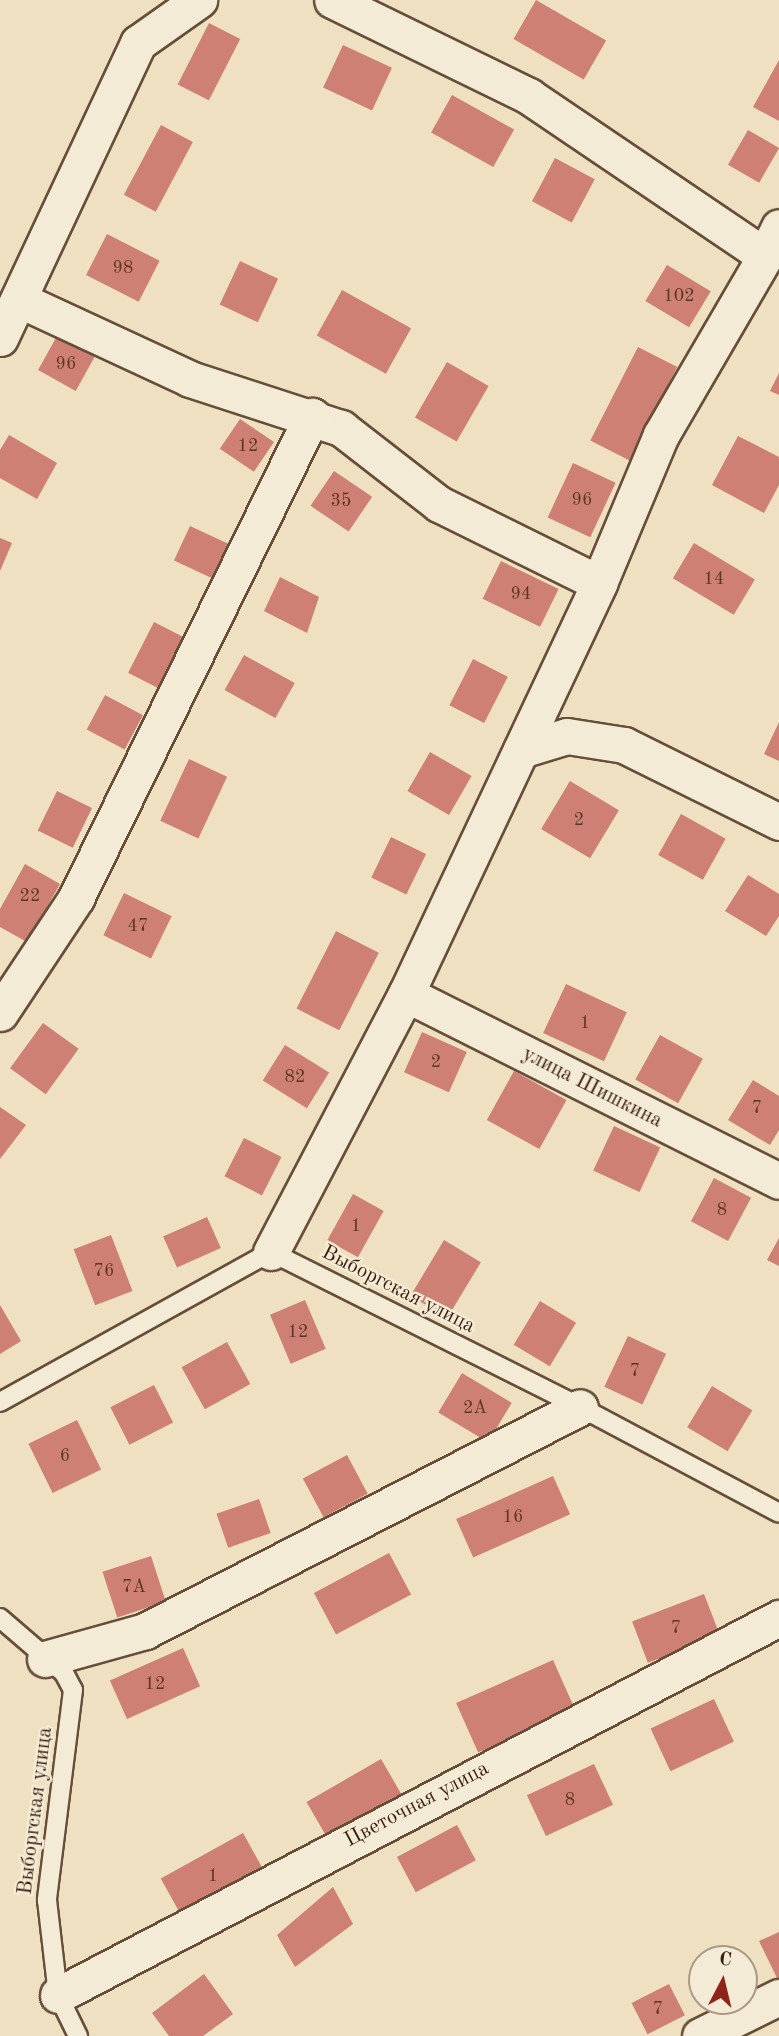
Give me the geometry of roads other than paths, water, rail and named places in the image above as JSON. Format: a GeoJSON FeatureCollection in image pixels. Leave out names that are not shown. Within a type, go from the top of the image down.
{"type":"FeatureCollection","features":[{"type":"Feature","properties":{"kind":"street"},"geometry":{"type":"LineString","coordinates":[[0,338],[138,43],[199,0]]}},
{"type":"Feature","properties":{"kind":"street"},"geometry":{"type":"LineString","coordinates":[[271,1252],[406,994],[599,583],[661,435],[772,242],[528,96],[332,0]]}},
{"type":"Feature","properties":{"kind":"street"},"geometry":{"type":"LineString","coordinates":[[20,300],[190,379],[312,416],[341,428],[439,504],[599,583]]}},
{"type":"Feature","properties":{"kind":"street"},"geometry":{"type":"LineString","coordinates":[[0,1013],[76,898],[312,416]]}},
{"type":"Feature","properties":{"kind":"street"},"geometry":{"type":"LineString","coordinates":[[521,750],[567,736],[624,745],[779,822]]}},
{"type":"Feature","properties":{"kind":"street","name":"улица Шишкина"},"geometry":{"type":"LineString","coordinates":[[406,994],[779,1181]]}},
{"type":"Feature","properties":{"kind":"street"},"geometry":{"type":"LineString","coordinates":[[45,1659],[145,1631],[580,1407]]}},
{"type":"Feature","properties":{"kind":"street","name":"Цветочная улица"},"geometry":{"type":"LineString","coordinates":[[58,1995],[779,1618]]}},
{"type":"Feature","properties":{"kind":"street"},"geometry":{"type":"LineString","coordinates":[[700,2036],[779,1997]]}},
{"type":"Feature","properties":{"kind":"lane"},"geometry":{"type":"LineString","coordinates":[[0,1402],[271,1252]]}},
{"type":"Feature","properties":{"kind":"lane","name":"Выборгская улица"},"geometry":{"type":"LineString","coordinates":[[271,1252],[580,1407],[779,1513]]}},
{"type":"Feature","properties":{"kind":"lane","name":"Выборгская улица"},"geometry":{"type":"LineString","coordinates":[[0,1618],[64,1673],[73,1690],[47,1900],[58,1995],[78,2036]]}}]}
